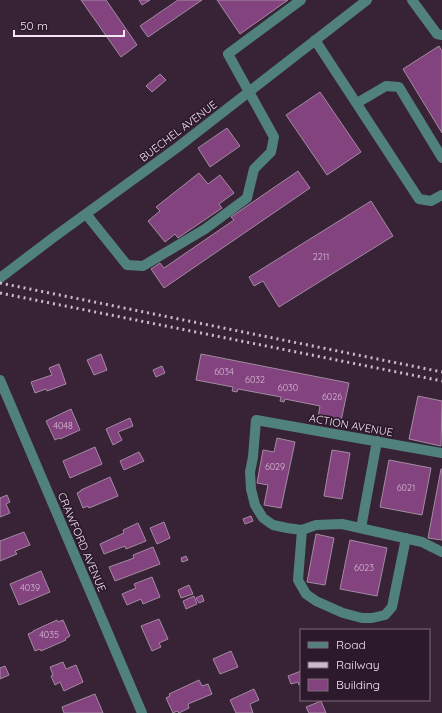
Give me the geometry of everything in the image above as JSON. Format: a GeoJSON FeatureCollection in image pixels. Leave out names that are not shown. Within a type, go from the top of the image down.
{"type":"FeatureCollection","features":[{"type":"Feature","properties":{"kind":"street"},"geometry":{"type":"LineString","coordinates":[[86,214],[126,265],[143,266],[205,229],[247,198],[254,169],[271,152],[274,137],[228,54],[301,0]]}},
{"type":"Feature","properties":{"kind":"street","name":"BUECHEL AVENUE"},"geometry":{"type":"LineString","coordinates":[[0,278],[7,271],[178,147],[367,0]]}},
{"type":"Feature","properties":{"kind":"street"},"geometry":{"type":"LineString","coordinates":[[412,0],[437,34],[442,35]]}},
{"type":"Feature","properties":{"kind":"street"},"geometry":{"type":"LineString","coordinates":[[316,40],[419,199],[431,202],[442,195]]}},
{"type":"Feature","properties":{"kind":"street"},"geometry":{"type":"LineString","coordinates":[[357,103],[386,86],[399,87],[442,158]]}},
{"type":"Feature","properties":{"kind":"street","name":"CRAWFORD AVENUE"},"geometry":{"type":"LineString","coordinates":[[0,380],[142,713]]}},
{"type":"Feature","properties":{"kind":"street","name":"ACTION AVENUE"},"geometry":{"type":"LineString","coordinates":[[302,530],[273,525],[263,518],[255,505],[251,489],[250,472],[253,457],[256,420],[442,453]]}},
{"type":"Feature","properties":{"kind":"street"},"geometry":{"type":"LineString","coordinates":[[361,528],[377,442]]}},
{"type":"Feature","properties":{"kind":"street"},"geometry":{"type":"LineString","coordinates":[[406,538],[392,607],[385,615],[372,618],[362,618],[343,613],[316,602],[306,594],[298,580],[302,530],[316,525],[342,524],[361,528],[406,538],[422,542],[442,552]]}},
{"type":"Feature","properties":{"kind":"building"},"geometry":{"type":"Polygon","coordinates":[[[81,0],[106,0],[137,45],[121,57],[81,0]]]}},
{"type":"Feature","properties":{"kind":"building"},"geometry":{"type":"Polygon","coordinates":[[[139,0],[150,0],[142,5],[139,0]]]}},
{"type":"Feature","properties":{"kind":"building"},"geometry":{"type":"Polygon","coordinates":[[[178,0],[202,0],[148,37],[140,26],[178,0]]]}},
{"type":"Feature","properties":{"kind":"building"},"geometry":{"type":"Polygon","coordinates":[[[217,0],[288,0],[240,34],[217,0]]]}},
{"type":"Feature","properties":{"kind":"building"},"geometry":{"type":"Polygon","coordinates":[[[439,46],[442,51],[442,133],[403,69],[439,46]]]}},
{"type":"Feature","properties":{"kind":"building"},"geometry":{"type":"Polygon","coordinates":[[[160,74],[166,80],[152,92],[146,86],[160,74]]]}},
{"type":"Feature","properties":{"kind":"building"},"geometry":{"type":"Polygon","coordinates":[[[320,92],[361,152],[327,175],[286,115],[320,92]]]}},
{"type":"Feature","properties":{"kind":"building"},"geometry":{"type":"Polygon","coordinates":[[[227,128],[240,146],[210,167],[198,148],[227,128]]]}},
{"type":"Feature","properties":{"kind":"building"},"geometry":{"type":"Polygon","coordinates":[[[298,171],[310,188],[164,288],[151,269],[160,263],[164,268],[234,220],[231,217],[298,171]]]}},
{"type":"Feature","properties":{"kind":"building"},"geometry":{"type":"Polygon","coordinates":[[[199,173],[208,184],[220,175],[234,193],[219,204],[222,208],[178,238],[175,234],[165,242],[148,221],[160,211],[156,207],[199,173]]]}},
{"type":"Feature","properties":{"kind":"building"},"geometry":{"type":"Polygon","coordinates":[[[371,201],[393,236],[279,307],[263,281],[254,286],[249,277],[371,201]]]}},
{"type":"Feature","properties":{"kind":"building"},"geometry":{"type":"Polygon","coordinates":[[[101,354],[107,370],[94,375],[87,360],[101,354]]]}},
{"type":"Feature","properties":{"kind":"building"},"geometry":{"type":"Polygon","coordinates":[[[201,354],[349,383],[341,421],[318,417],[320,406],[285,399],[284,402],[280,401],[281,397],[238,389],[237,392],[232,391],[233,387],[196,380],[201,354]]]}},
{"type":"Feature","properties":{"kind":"building"},"geometry":{"type":"Polygon","coordinates":[[[59,364],[66,384],[47,391],[46,389],[35,393],[31,382],[52,375],[49,368],[59,364]]]}},
{"type":"Feature","properties":{"kind":"building"},"geometry":{"type":"Polygon","coordinates":[[[162,366],[165,373],[156,377],[153,370],[162,366]]]}},
{"type":"Feature","properties":{"kind":"building"},"geometry":{"type":"Polygon","coordinates":[[[418,396],[442,401],[441,446],[409,439],[418,396]]]}},
{"type":"Feature","properties":{"kind":"building"},"geometry":{"type":"Polygon","coordinates":[[[71,409],[80,430],[55,440],[46,421],[71,409]]]}},
{"type":"Feature","properties":{"kind":"building"},"geometry":{"type":"Polygon","coordinates":[[[130,418],[133,426],[118,432],[122,440],[113,445],[106,429],[130,418]]]}},
{"type":"Feature","properties":{"kind":"building"},"geometry":{"type":"Polygon","coordinates":[[[277,438],[295,442],[281,508],[264,505],[268,485],[257,483],[263,450],[274,452],[277,438]]]}},
{"type":"Feature","properties":{"kind":"building"},"geometry":{"type":"Polygon","coordinates":[[[95,447],[102,464],[70,478],[63,461],[95,447]]]}},
{"type":"Feature","properties":{"kind":"building"},"geometry":{"type":"Polygon","coordinates":[[[332,450],[350,453],[342,499],[324,496],[332,450]]]}},
{"type":"Feature","properties":{"kind":"building"},"geometry":{"type":"Polygon","coordinates":[[[139,452],[144,461],[124,470],[120,461],[139,452]]]}},
{"type":"Feature","properties":{"kind":"building"},"geometry":{"type":"Polygon","coordinates":[[[389,460],[431,468],[422,515],[380,507],[389,460]]]}},
{"type":"Feature","properties":{"kind":"building"},"geometry":{"type":"Polygon","coordinates":[[[442,469],[442,540],[428,538],[442,469]]]}},
{"type":"Feature","properties":{"kind":"building"},"geometry":{"type":"Polygon","coordinates":[[[110,477],[118,496],[89,508],[88,506],[83,508],[77,493],[110,477]]]}},
{"type":"Feature","properties":{"kind":"building"},"geometry":{"type":"Polygon","coordinates":[[[7,495],[10,502],[6,504],[10,513],[0,517],[0,498],[7,495]]]}},
{"type":"Feature","properties":{"kind":"building"},"geometry":{"type":"Polygon","coordinates":[[[251,516],[253,521],[245,524],[243,519],[251,516]]]}},
{"type":"Feature","properties":{"kind":"building"},"geometry":{"type":"Polygon","coordinates":[[[164,522],[170,538],[157,544],[150,528],[164,522]]]}},
{"type":"Feature","properties":{"kind":"building"},"geometry":{"type":"Polygon","coordinates":[[[138,523],[146,541],[126,549],[125,546],[104,554],[100,544],[124,533],[123,530],[138,523]]]}},
{"type":"Feature","properties":{"kind":"building"},"geometry":{"type":"Polygon","coordinates":[[[24,532],[30,545],[15,551],[17,554],[0,561],[0,541],[24,532]]]}},
{"type":"Feature","properties":{"kind":"building"},"geometry":{"type":"Polygon","coordinates":[[[316,534],[334,538],[325,585],[307,582],[316,534]]]}},
{"type":"Feature","properties":{"kind":"building"},"geometry":{"type":"Polygon","coordinates":[[[350,540],[387,548],[377,596],[340,589],[350,540]]]}},
{"type":"Feature","properties":{"kind":"building"},"geometry":{"type":"Polygon","coordinates":[[[153,547],[160,564],[115,581],[109,567],[134,558],[133,555],[153,547]]]}},
{"type":"Feature","properties":{"kind":"building"},"geometry":{"type":"Polygon","coordinates":[[[186,556],[188,560],[182,562],[181,558],[186,556]]]}},
{"type":"Feature","properties":{"kind":"building"},"geometry":{"type":"Polygon","coordinates":[[[41,571],[50,592],[19,605],[10,584],[41,571]]]}},
{"type":"Feature","properties":{"kind":"building"},"geometry":{"type":"Polygon","coordinates":[[[152,577],[160,597],[143,604],[141,599],[127,605],[122,594],[136,588],[134,584],[152,577]]]}},
{"type":"Feature","properties":{"kind":"building"},"geometry":{"type":"Polygon","coordinates":[[[189,585],[193,594],[181,598],[178,590],[189,585]]]}},
{"type":"Feature","properties":{"kind":"building"},"geometry":{"type":"Polygon","coordinates":[[[202,595],[204,601],[199,603],[196,598],[202,595]]]}},
{"type":"Feature","properties":{"kind":"building"},"geometry":{"type":"Polygon","coordinates":[[[194,596],[197,604],[186,609],[183,601],[194,596]]]}},
{"type":"Feature","properties":{"kind":"building"},"geometry":{"type":"Polygon","coordinates":[[[159,619],[168,639],[159,643],[161,647],[152,651],[141,626],[159,619]]]}},
{"type":"Feature","properties":{"kind":"building"},"geometry":{"type":"Polygon","coordinates":[[[57,620],[58,622],[63,620],[70,636],[65,639],[66,640],[41,651],[40,649],[35,651],[28,634],[57,620]]]}},
{"type":"Feature","properties":{"kind":"building"},"geometry":{"type":"Polygon","coordinates":[[[231,651],[238,667],[220,674],[213,659],[231,651]]]}},
{"type":"Feature","properties":{"kind":"building"},"geometry":{"type":"Polygon","coordinates":[[[63,662],[66,669],[76,665],[83,682],[64,691],[60,682],[55,685],[51,676],[53,675],[50,667],[63,662]]]}},
{"type":"Feature","properties":{"kind":"building"},"geometry":{"type":"Polygon","coordinates":[[[5,666],[9,675],[0,679],[0,668],[5,666]]]}},
{"type":"Feature","properties":{"kind":"building"},"geometry":{"type":"Polygon","coordinates":[[[300,671],[300,684],[298,682],[291,684],[288,676],[300,671]]]}},
{"type":"Feature","properties":{"kind":"building"},"geometry":{"type":"Polygon","coordinates":[[[199,680],[202,686],[208,684],[212,694],[188,704],[189,708],[179,713],[177,711],[173,713],[166,698],[170,696],[169,694],[199,680]]]}},
{"type":"Feature","properties":{"kind":"building"},"geometry":{"type":"Polygon","coordinates":[[[254,689],[259,700],[250,704],[253,713],[236,713],[230,700],[254,689]]]}},
{"type":"Feature","properties":{"kind":"building"},"geometry":{"type":"Polygon","coordinates":[[[95,694],[103,713],[64,713],[62,707],[95,694]]]}},
{"type":"Feature","properties":{"kind":"building"},"geometry":{"type":"Polygon","coordinates":[[[321,701],[326,713],[309,713],[306,707],[321,701]]]}},
{"type":"Feature","properties":{"kind":"railway"},"geometry":{"type":"LineString","coordinates":[[0,283],[442,372]]}},
{"type":"Feature","properties":{"kind":"railway"},"geometry":{"type":"LineString","coordinates":[[0,293],[442,381]]}}]}
